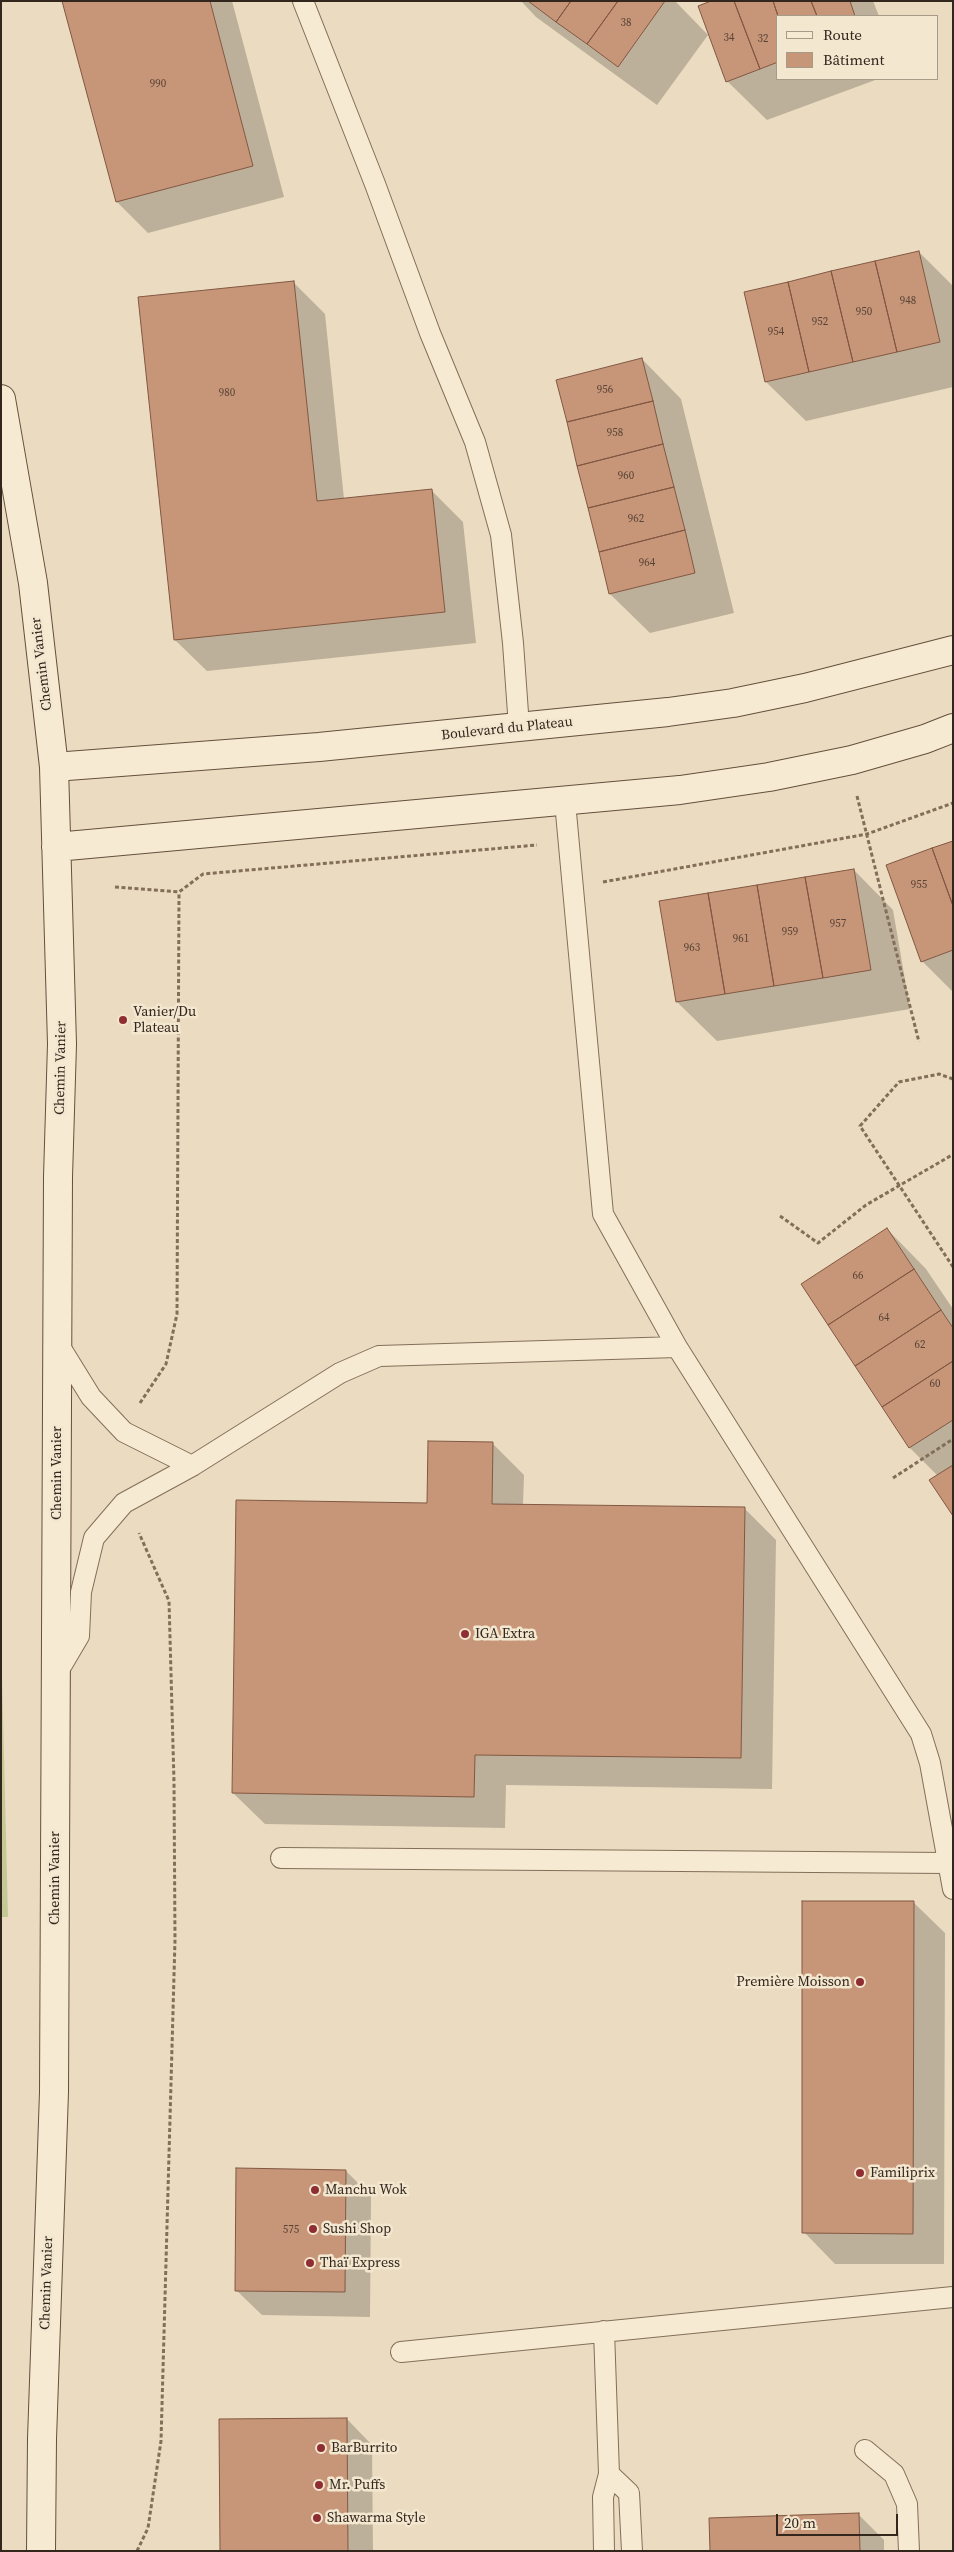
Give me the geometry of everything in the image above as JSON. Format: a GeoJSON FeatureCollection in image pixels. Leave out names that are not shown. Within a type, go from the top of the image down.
{"type":"FeatureCollection","features":[{"type":"Feature","properties":{"kind":"main road","name":"Chemin Vanier"},"geometry":{"type":"LineString","coordinates":[[1,399],[33,583],[54,768],[62,1044],[57,1342],[54,2092],[42,2439],[42,2551]]}},
{"type":"Feature","properties":{"kind":"main road","name":"Boulevard du Plateau"},"geometry":{"type":"LineString","coordinates":[[54,768],[320,747],[733,703],[805,688],[953,650]]}},
{"type":"Feature","properties":{"kind":"main road"},"geometry":{"type":"LineString","coordinates":[[56,847],[680,790],[778,775],[852,760],[925,739],[953,728]]}},
{"type":"Feature","properties":{"kind":"lane"},"geometry":{"type":"LineString","coordinates":[[303,1],[375,184],[430,333],[475,442],[500,535],[514,643],[518,727]]}},
{"type":"Feature","properties":{"kind":"lane"},"geometry":{"type":"LineString","coordinates":[[564,802],[603,1214],[677,1347],[921,1734],[930,1763],[953,1889]]}},
{"type":"Feature","properties":{"kind":"lane"},"geometry":{"type":"LineString","coordinates":[[57,1342],[91,1397],[124,1432],[192,1466]]}},
{"type":"Feature","properties":{"kind":"lane"},"geometry":{"type":"LineString","coordinates":[[56,1675],[78,1636],[81,1592],[94,1538],[124,1503],[192,1466],[340,1372],[379,1356],[677,1347]]}},
{"type":"Feature","properties":{"kind":"lane"},"geometry":{"type":"LineString","coordinates":[[281,1858],[948,1863]]}},
{"type":"Feature","properties":{"kind":"lane"},"geometry":{"type":"LineString","coordinates":[[401,2352],[953,2297]]}},
{"type":"Feature","properties":{"kind":"lane"},"geometry":{"type":"LineString","coordinates":[[604,2331],[609,2474],[603,2497],[604,2551]]}},
{"type":"Feature","properties":{"kind":"lane"},"geometry":{"type":"LineString","coordinates":[[865,2450],[894,2474],[907,2504],[908,2551]]}},
{"type":"Feature","properties":{"kind":"lane"},"geometry":{"type":"LineString","coordinates":[[609,2474],[629,2494],[632,2551]]}},
{"type":"Feature","properties":{"kind":"path"},"geometry":{"type":"LineString","coordinates":[[855,790],[919,1042]]}},
{"type":"Feature","properties":{"kind":"path"},"geometry":{"type":"LineString","coordinates":[[573,888],[866,834],[953,803]]}},
{"type":"Feature","properties":{"kind":"path"},"geometry":{"type":"LineString","coordinates":[[124,1432],[166,1364],[177,1314],[179,892]]}},
{"type":"Feature","properties":{"kind":"path"},"geometry":{"type":"LineString","coordinates":[[953,1079],[939,1074],[899,1082],[860,1126],[953,1267]]}},
{"type":"Feature","properties":{"kind":"path"},"geometry":{"type":"LineString","coordinates":[[780,1216],[818,1243],[866,1205],[900,1187],[952,1154]]}},
{"type":"Feature","properties":{"kind":"path"},"geometry":{"type":"LineString","coordinates":[[893,1478],[953,1439]]}},
{"type":"Feature","properties":{"kind":"path"},"geometry":{"type":"LineString","coordinates":[[124,1503],[169,1601],[174,1782],[175,1940],[161,2441],[148,2528],[137,2551]]}},
{"type":"Feature","properties":{"kind":"green space"},"geometry":{"type":"Polygon","coordinates":[[[1,1635],[8,1917],[1,1917],[1,1635]]]}},
{"type":"Feature","properties":{"kind":"building"},"geometry":{"type":"Polygon","coordinates":[[[62,1],[210,1],[253,166],[116,202],[62,1]]]}},
{"type":"Feature","properties":{"kind":"building"},"geometry":{"type":"Polygon","coordinates":[[[528,1],[571,1],[556,22],[528,1]]]}},
{"type":"Feature","properties":{"kind":"building"},"geometry":{"type":"Polygon","coordinates":[[[571,1],[618,1],[587,44],[556,22],[571,1]]]}},
{"type":"Feature","properties":{"kind":"building"},"geometry":{"type":"Polygon","coordinates":[[[618,1],[665,1],[618,67],[587,44],[618,1]]]}},
{"type":"Feature","properties":{"kind":"building"},"geometry":{"type":"Polygon","coordinates":[[[711,1],[734,1],[760,69],[726,82],[698,6],[711,1]]]}},
{"type":"Feature","properties":{"kind":"building"},"geometry":{"type":"Polygon","coordinates":[[[734,1],[773,1],[778,15],[776,15],[776,63],[760,69],[734,1]]]}},
{"type":"Feature","properties":{"kind":"building"},"geometry":{"type":"Polygon","coordinates":[[[773,1],[811,1],[817,15],[778,15],[773,1]]]}},
{"type":"Feature","properties":{"kind":"building"},"geometry":{"type":"Polygon","coordinates":[[[811,1],[850,1],[855,15],[817,15],[811,1]]]}},
{"type":"Feature","properties":{"kind":"building"},"geometry":{"type":"Polygon","coordinates":[[[919,251],[940,342],[897,352],[875,261],[919,251]]]}},
{"type":"Feature","properties":{"kind":"building"},"geometry":{"type":"Polygon","coordinates":[[[875,261],[897,352],[853,362],[831,271],[875,261]]]}},
{"type":"Feature","properties":{"kind":"building"},"geometry":{"type":"Polygon","coordinates":[[[831,271],[853,362],[809,372],[788,282],[831,271]]]}},
{"type":"Feature","properties":{"kind":"building"},"geometry":{"type":"Polygon","coordinates":[[[294,281],[317,501],[432,489],[445,612],[174,640],[138,297],[294,281]]]}},
{"type":"Feature","properties":{"kind":"building"},"geometry":{"type":"Polygon","coordinates":[[[788,282],[809,372],[765,382],[744,292],[788,282]]]}},
{"type":"Feature","properties":{"kind":"building"},"geometry":{"type":"Polygon","coordinates":[[[642,358],[653,401],[567,422],[556,380],[642,358]]]}},
{"type":"Feature","properties":{"kind":"building"},"geometry":{"type":"Polygon","coordinates":[[[653,401],[663,444],[577,466],[567,422],[653,401]]]}},
{"type":"Feature","properties":{"kind":"building"},"geometry":{"type":"Polygon","coordinates":[[[663,444],[674,487],[588,508],[577,466],[663,444]]]}},
{"type":"Feature","properties":{"kind":"building"},"geometry":{"type":"Polygon","coordinates":[[[674,487],[685,530],[599,552],[588,508],[674,487]]]}},
{"type":"Feature","properties":{"kind":"building"},"geometry":{"type":"Polygon","coordinates":[[[685,530],[695,573],[609,594],[599,552],[685,530]]]}},
{"type":"Feature","properties":{"kind":"building"},"geometry":{"type":"Polygon","coordinates":[[[953,841],[953,906],[932,848],[953,841]]]}},
{"type":"Feature","properties":{"kind":"building"},"geometry":{"type":"Polygon","coordinates":[[[932,848],[953,906],[953,950],[921,962],[886,865],[932,848]]]}},
{"type":"Feature","properties":{"kind":"building"},"geometry":{"type":"Polygon","coordinates":[[[854,869],[871,970],[823,978],[805,877],[854,869]]]}},
{"type":"Feature","properties":{"kind":"building"},"geometry":{"type":"Polygon","coordinates":[[[805,877],[823,978],[774,986],[757,885],[805,877]]]}},
{"type":"Feature","properties":{"kind":"building"},"geometry":{"type":"Polygon","coordinates":[[[757,885],[774,986],[725,994],[708,893],[757,885]]]}},
{"type":"Feature","properties":{"kind":"building"},"geometry":{"type":"Polygon","coordinates":[[[708,893],[725,994],[676,1002],[659,901],[708,893]]]}},
{"type":"Feature","properties":{"kind":"building"},"geometry":{"type":"Polygon","coordinates":[[[887,1228],[914,1269],[828,1325],[801,1284],[887,1228]]]}},
{"type":"Feature","properties":{"kind":"building"},"geometry":{"type":"Polygon","coordinates":[[[914,1269],[941,1310],[855,1366],[828,1325],[914,1269]]]}},
{"type":"Feature","properties":{"kind":"building"},"geometry":{"type":"Polygon","coordinates":[[[941,1310],[953,1328],[953,1361],[882,1407],[855,1366],[941,1310]]]}},
{"type":"Feature","properties":{"kind":"building"},"geometry":{"type":"Polygon","coordinates":[[[953,1361],[953,1420],[909,1448],[882,1407],[953,1361]]]}},
{"type":"Feature","properties":{"kind":"building"},"geometry":{"type":"Polygon","coordinates":[[[428,1441],[493,1442],[492,1504],[745,1507],[741,1758],[475,1755],[474,1797],[232,1793],[236,1500],[427,1503],[428,1441]]]}},
{"type":"Feature","properties":{"kind":"building"},"geometry":{"type":"Polygon","coordinates":[[[953,1465],[953,1516],[929,1480],[953,1465]]]}},
{"type":"Feature","properties":{"kind":"building"},"geometry":{"type":"Polygon","coordinates":[[[802,1901],[914,1901],[913,2234],[802,2233],[802,1901]]]}},
{"type":"Feature","properties":{"kind":"building"},"geometry":{"type":"Polygon","coordinates":[[[236,2168],[346,2170],[345,2292],[235,2291],[236,2168]]]}},
{"type":"Feature","properties":{"kind":"building"},"geometry":{"type":"Polygon","coordinates":[[[347,2418],[348,2551],[220,2551],[219,2419],[347,2418]]]}},
{"type":"Feature","properties":{"kind":"building"},"geometry":{"type":"Polygon","coordinates":[[[859,2513],[860,2551],[710,2551],[709,2518],[859,2513]]]}},
{"type":"Feature","properties":{"kind":"place","name":"Vanier/Du Plateau"},"geometry":{"type":"Point","coordinates":[123,1020]}},
{"type":"Feature","properties":{"kind":"place","name":"IGA Extra"},"geometry":{"type":"Point","coordinates":[465,1634]}},
{"type":"Feature","properties":{"kind":"place","name":"Première Moisson"},"geometry":{"type":"Point","coordinates":[860,1982]}},
{"type":"Feature","properties":{"kind":"place","name":"Familiprix"},"geometry":{"type":"Point","coordinates":[860,2173]}},
{"type":"Feature","properties":{"kind":"place","name":"Manchu Wok"},"geometry":{"type":"Point","coordinates":[315,2190]}},
{"type":"Feature","properties":{"kind":"place","name":"Sushi Shop"},"geometry":{"type":"Point","coordinates":[313,2229]}},
{"type":"Feature","properties":{"kind":"place","name":"Thaï Express"},"geometry":{"type":"Point","coordinates":[310,2263]}},
{"type":"Feature","properties":{"kind":"place","name":"BarBurrito"},"geometry":{"type":"Point","coordinates":[321,2448]}},
{"type":"Feature","properties":{"kind":"place","name":"Mr. Puffs"},"geometry":{"type":"Point","coordinates":[319,2485]}},
{"type":"Feature","properties":{"kind":"place","name":"Shawarma Style"},"geometry":{"type":"Point","coordinates":[317,2518]}}]}
